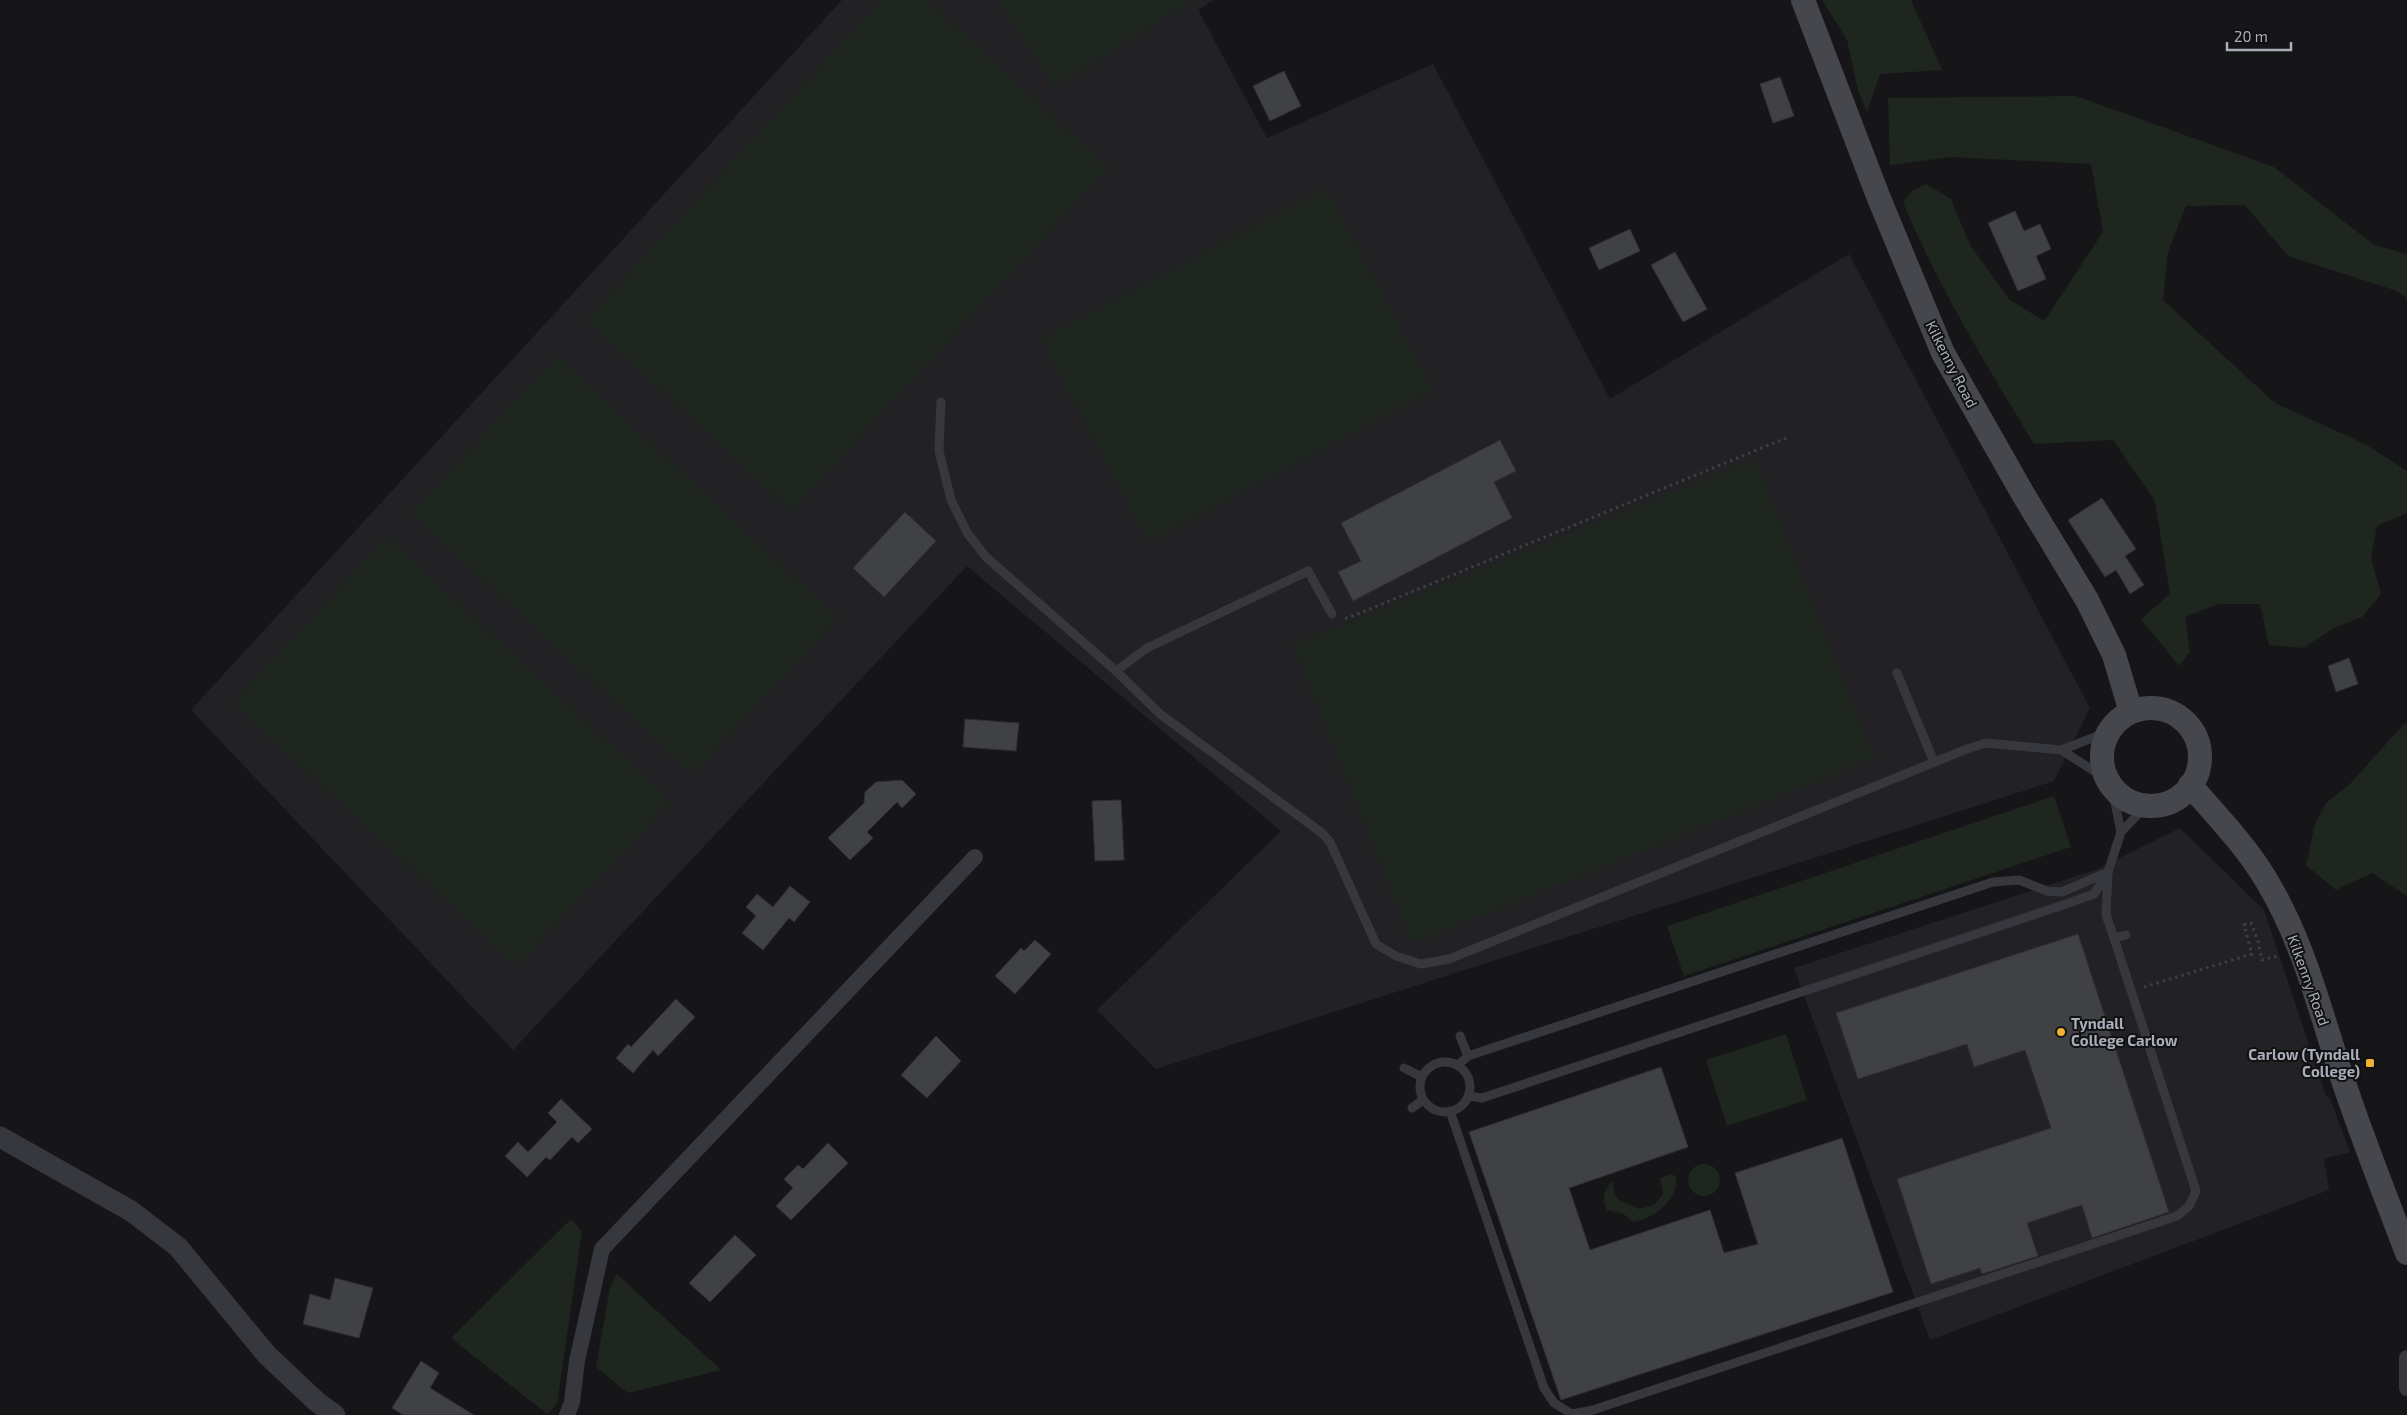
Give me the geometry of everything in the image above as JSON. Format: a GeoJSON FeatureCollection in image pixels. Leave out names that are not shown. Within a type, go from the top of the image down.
{"type":"FeatureCollection","features":[{"type":"Feature","properties":{"kind":"main road","name":"Kilkenny Road"},"geometry":{"type":"LineString","coordinates":[[1803,0],[1878,196],[1943,353],[2023,494],[2087,600],[2114,655],[2131,712]]}},
{"type":"Feature","properties":{"kind":"main road"},"geometry":{"type":"LineString","coordinates":[[2159,708],[2177,716],[2192,730],[2199,748],[2198,768],[2190,785],[2171,801],[2156,806],[2146,806],[2127,800],[2110,783],[2102,757],[2108,732],[2114,724],[2131,712],[2159,708]]}},
{"type":"Feature","properties":{"kind":"main road","name":"Kilkenny Road"},"geometry":{"type":"LineString","coordinates":[[2190,785],[2236,838],[2268,884],[2319,1002],[2366,1146],[2407,1253]]}},
{"type":"Feature","properties":{"kind":"street"},"geometry":{"type":"LineString","coordinates":[[567,1415],[572,1402],[577,1361],[602,1249],[976,858]]}},
{"type":"Feature","properties":{"kind":"street"},"geometry":{"type":"LineString","coordinates":[[0,1137],[131,1211],[178,1247],[267,1355],[317,1402],[335,1415]]}},
{"type":"Feature","properties":{"kind":"street"},"geometry":{"type":"LineString","coordinates":[[2407,1358],[2407,1388]]}},
{"type":"Feature","properties":{"kind":"lane"},"geometry":{"type":"LineString","coordinates":[[941,402],[939,452],[951,500],[968,534],[986,557],[1116,671],[1160,714],[1317,828],[1330,842],[1376,944],[1396,956],[1421,964],[1449,959],[1934,762],[1986,744],[2061,750],[2108,732]]}},
{"type":"Feature","properties":{"kind":"lane"},"geometry":{"type":"LineString","coordinates":[[1116,671],[1147,648],[1308,571],[1332,614]]}},
{"type":"Feature","properties":{"kind":"lane"},"geometry":{"type":"LineString","coordinates":[[1897,673],[1934,762]]}},
{"type":"Feature","properties":{"kind":"lane"},"geometry":{"type":"LineString","coordinates":[[2061,750],[2110,783],[2121,832]]}},
{"type":"Feature","properties":{"kind":"lane"},"geometry":{"type":"LineString","coordinates":[[1468,1096],[1482,1098],[2094,894],[2108,872],[2121,832],[2146,806]]}},
{"type":"Feature","properties":{"kind":"lane"},"geometry":{"type":"LineString","coordinates":[[1450,1111],[1544,1388],[1554,1403],[1572,1414],[1600,1407],[2177,1216],[2188,1206],[2196,1191],[2106,915],[2108,872]]}},
{"type":"Feature","properties":{"kind":"lane"},"geometry":{"type":"LineString","coordinates":[[1458,1066],[1468,1056],[1993,882],[2019,880],[2047,892],[2062,892],[2108,872]]}},
{"type":"Feature","properties":{"kind":"lane"},"geometry":{"type":"LineString","coordinates":[[2114,938],[2126,935]]}},
{"type":"Feature","properties":{"kind":"lane"},"geometry":{"type":"LineString","coordinates":[[1460,1036],[1468,1056]]}},
{"type":"Feature","properties":{"kind":"lane"},"geometry":{"type":"LineString","coordinates":[[1441,1062],[1458,1066],[1469,1079],[1468,1096],[1458,1108],[1450,1111],[1435,1110],[1423,1100],[1420,1084],[1422,1077],[1426,1070],[1441,1062]]}},
{"type":"Feature","properties":{"kind":"lane"},"geometry":{"type":"LineString","coordinates":[[1404,1068],[1422,1077]]}},
{"type":"Feature","properties":{"kind":"lane"},"geometry":{"type":"LineString","coordinates":[[1412,1108],[1423,1100]]}},
{"type":"Feature","properties":{"kind":"path"},"geometry":{"type":"LineString","coordinates":[[1332,614],[1348,618],[1786,438]]}},
{"type":"Feature","properties":{"kind":"path"},"geometry":{"type":"LineString","coordinates":[[2131,991],[2252,954],[2244,925],[2251,923],[2258,941],[2262,960],[2298,950]]}},
{"type":"Feature","properties":{"kind":"shaded area"},"geometry":{"type":"Polygon","coordinates":[[[842,0],[1214,0],[1198,10],[1267,138],[1433,64],[1610,399],[1849,254],[2090,708],[2054,781],[1156,1069],[1097,1010],[1281,831],[967,566],[513,1050],[191,710],[842,0]]]}},
{"type":"Feature","properties":{"kind":"shaded area"},"geometry":{"type":"Polygon","coordinates":[[[882,0],[927,0],[1108,168],[791,511],[586,320],[882,0]]]}},
{"type":"Feature","properties":{"kind":"shaded area"},"geometry":{"type":"Polygon","coordinates":[[[998,0],[1192,0],[1054,88],[998,0]]]}},
{"type":"Feature","properties":{"kind":"shaded area"},"geometry":{"type":"Polygon","coordinates":[[[1822,0],[1911,0],[1942,70],[1880,74],[1867,112],[1858,90],[1847,40],[1822,0]]]}},
{"type":"Feature","properties":{"kind":"shaded area"},"geometry":{"type":"Polygon","coordinates":[[[2076,96],[2274,167],[2374,245],[2407,254],[2407,298],[2394,290],[2288,256],[2245,205],[2186,206],[2168,252],[2163,300],[2275,403],[2365,444],[2407,471],[2407,513],[2377,526],[2371,558],[2381,594],[2362,617],[2334,628],[2303,648],[2269,645],[2260,604],[2218,604],[2185,617],[2190,652],[2179,666],[2141,619],[2170,594],[2155,501],[2113,440],[2034,444],[1947,295],[1903,202],[1913,190],[1926,184],[1951,199],[1970,245],[2009,299],[2044,321],[2103,232],[2091,164],[1952,157],[1890,165],[1888,98],[2076,96]]]}},
{"type":"Feature","properties":{"kind":"shaded area"},"geometry":{"type":"Polygon","coordinates":[[[1326,188],[1433,390],[1148,542],[1041,339],[1326,188]]]}},
{"type":"Feature","properties":{"kind":"shaded area"},"geometry":{"type":"Polygon","coordinates":[[[557,356],[838,618],[693,774],[411,513],[557,356]]]}},
{"type":"Feature","properties":{"kind":"shaded area"},"geometry":{"type":"Polygon","coordinates":[[[1755,459],[1874,758],[1412,943],[1293,645],[1755,459]]]}},
{"type":"Feature","properties":{"kind":"shaded area"},"geometry":{"type":"Polygon","coordinates":[[[387,537],[671,801],[517,966],[233,703],[387,537]]]}},
{"type":"Feature","properties":{"kind":"shaded area"},"geometry":{"type":"Polygon","coordinates":[[[2404,724],[2407,724],[2407,896],[2372,873],[2336,890],[2306,865],[2315,824],[2326,803],[2351,783],[2404,724]]]}},
{"type":"Feature","properties":{"kind":"shaded area"},"geometry":{"type":"Polygon","coordinates":[[[2054,796],[2071,847],[1684,976],[1667,926],[2054,796]]]}},
{"type":"Feature","properties":{"kind":"shaded area","name":"Tyndall College Carlow"},"geometry":{"type":"Polygon","coordinates":[[[2180,828],[2264,910],[2326,1096],[2330,1098],[2350,1152],[2324,1159],[2329,1190],[1930,1340],[1794,968],[2095,870],[2180,828]]]}},
{"type":"Feature","properties":{"kind":"shaded area"},"geometry":{"type":"Polygon","coordinates":[[[1786,1034],[1807,1100],[1727,1126],[1706,1060],[1786,1034]]]}},
{"type":"Feature","properties":{"kind":"shaded area"},"geometry":{"type":"Polygon","coordinates":[[[1704,1164],[1715,1169],[1720,1180],[1715,1191],[1704,1196],[1693,1191],[1688,1180],[1693,1169],[1704,1164]]]}},
{"type":"Feature","properties":{"kind":"shaded area"},"geometry":{"type":"Polygon","coordinates":[[[1672,1174],[1676,1178],[1673,1194],[1663,1208],[1656,1213],[1632,1222],[1624,1214],[1607,1210],[1604,1202],[1605,1194],[1613,1180],[1614,1193],[1618,1199],[1639,1209],[1654,1205],[1663,1194],[1660,1178],[1672,1174]]]}},
{"type":"Feature","properties":{"kind":"shaded area"},"geometry":{"type":"Polygon","coordinates":[[[571,1219],[582,1232],[557,1404],[547,1414],[451,1338],[571,1219]]]}},
{"type":"Feature","properties":{"kind":"shaded area"},"geometry":{"type":"Polygon","coordinates":[[[617,1274],[721,1370],[628,1393],[596,1367],[610,1287],[617,1274]]]}},
{"type":"Feature","properties":{"kind":"building"},"geometry":{"type":"Polygon","coordinates":[[[1284,71],[1301,106],[1270,121],[1253,86],[1284,71]]]}},
{"type":"Feature","properties":{"kind":"building"},"geometry":{"type":"Polygon","coordinates":[[[1780,77],[1794,116],[1773,123],[1760,84],[1780,77]]]}},
{"type":"Feature","properties":{"kind":"building"},"geometry":{"type":"Polygon","coordinates":[[[2015,211],[2024,231],[2040,224],[2051,249],[2036,256],[2046,279],[2018,291],[1988,223],[2015,211]]]}},
{"type":"Feature","properties":{"kind":"building"},"geometry":{"type":"Polygon","coordinates":[[[1630,229],[1640,251],[1599,270],[1589,248],[1630,229]]]}},
{"type":"Feature","properties":{"kind":"building"},"geometry":{"type":"Polygon","coordinates":[[[1675,252],[1707,309],[1683,322],[1651,265],[1675,252]]]}},
{"type":"Feature","properties":{"kind":"building"},"geometry":{"type":"Polygon","coordinates":[[[1500,440],[1516,471],[1494,482],[1512,518],[1353,601],[1338,572],[1361,561],[1341,523],[1500,440]]]}},
{"type":"Feature","properties":{"kind":"building"},"geometry":{"type":"Polygon","coordinates":[[[2102,498],[2136,549],[2125,556],[2144,585],[2130,594],[2116,570],[2105,577],[2068,520],[2102,498]]]}},
{"type":"Feature","properties":{"kind":"building"},"geometry":{"type":"Polygon","coordinates":[[[905,512],[936,541],[884,597],[853,568],[905,512]]]}},
{"type":"Feature","properties":{"kind":"building"},"geometry":{"type":"Polygon","coordinates":[[[2349,658],[2358,684],[2336,692],[2328,666],[2349,658]]]}},
{"type":"Feature","properties":{"kind":"building"},"geometry":{"type":"Polygon","coordinates":[[[965,719],[1019,723],[1016,751],[963,747],[965,719]]]}},
{"type":"Feature","properties":{"kind":"building"},"geometry":{"type":"Polygon","coordinates":[[[902,780],[916,794],[902,808],[897,802],[867,832],[873,838],[850,860],[828,838],[864,803],[865,792],[876,782],[902,780]]]}},
{"type":"Feature","properties":{"kind":"building"},"geometry":{"type":"Polygon","coordinates":[[[1121,800],[1124,860],[1095,861],[1092,801],[1121,800]]]}},
{"type":"Feature","properties":{"kind":"building"},"geometry":{"type":"Polygon","coordinates":[[[790,886],[810,902],[794,922],[789,918],[763,950],[742,933],[756,916],[746,907],[757,894],[773,907],[790,886]]]}},
{"type":"Feature","properties":{"kind":"building","name":"Tyndall College Carlow"},"geometry":{"type":"Polygon","coordinates":[[[2078,934],[2169,1212],[2092,1238],[2082,1205],[2027,1223],[2038,1256],[1982,1274],[1980,1268],[1931,1284],[1897,1179],[2051,1128],[2025,1050],[1974,1067],[1967,1044],[1858,1079],[1836,1013],[2078,934]]]}},
{"type":"Feature","properties":{"kind":"building"},"geometry":{"type":"Polygon","coordinates":[[[1035,940],[1051,954],[1015,994],[995,976],[1021,948],[1024,951],[1035,940]]]}},
{"type":"Feature","properties":{"kind":"building"},"geometry":{"type":"Polygon","coordinates":[[[676,999],[695,1017],[658,1056],[653,1050],[633,1073],[616,1058],[628,1044],[631,1047],[676,999]]]}},
{"type":"Feature","properties":{"kind":"building"},"geometry":{"type":"Polygon","coordinates":[[[936,1036],[961,1061],[927,1098],[901,1075],[936,1036]]]}},
{"type":"Feature","properties":{"kind":"building"},"geometry":{"type":"Polygon","coordinates":[[[1661,1067],[1688,1147],[1569,1188],[1590,1250],[1710,1210],[1724,1253],[1758,1244],[1735,1173],[1842,1138],[1893,1292],[1561,1400],[1469,1132],[1661,1067]]]}},
{"type":"Feature","properties":{"kind":"building"},"geometry":{"type":"Polygon","coordinates":[[[561,1099],[592,1129],[578,1143],[572,1137],[550,1160],[546,1157],[527,1177],[505,1156],[518,1142],[528,1152],[557,1122],[548,1113],[561,1099]]]}},
{"type":"Feature","properties":{"kind":"building"},"geometry":{"type":"Polygon","coordinates":[[[828,1143],[848,1163],[791,1220],[776,1206],[793,1188],[784,1179],[798,1165],[803,1169],[828,1143]]]}},
{"type":"Feature","properties":{"kind":"building"},"geometry":{"type":"Polygon","coordinates":[[[735,1235],[756,1255],[710,1302],[689,1283],[735,1235]]]}},
{"type":"Feature","properties":{"kind":"building"},"geometry":{"type":"Polygon","coordinates":[[[335,1278],[373,1288],[359,1338],[303,1324],[310,1294],[330,1300],[335,1278]]]}},
{"type":"Feature","properties":{"kind":"building"},"geometry":{"type":"Polygon","coordinates":[[[421,1361],[439,1373],[430,1388],[474,1415],[403,1415],[392,1408],[421,1361]]]}},
{"type":"Feature","properties":{"kind":"place","name":"Tyndall College Carlow"},"geometry":{"type":"Point","coordinates":[2061,1032]}},
{"type":"Feature","properties":{"kind":"place","name":"Carlow (Tyndall College)"},"geometry":{"type":"Point","coordinates":[2370,1063]}}]}
